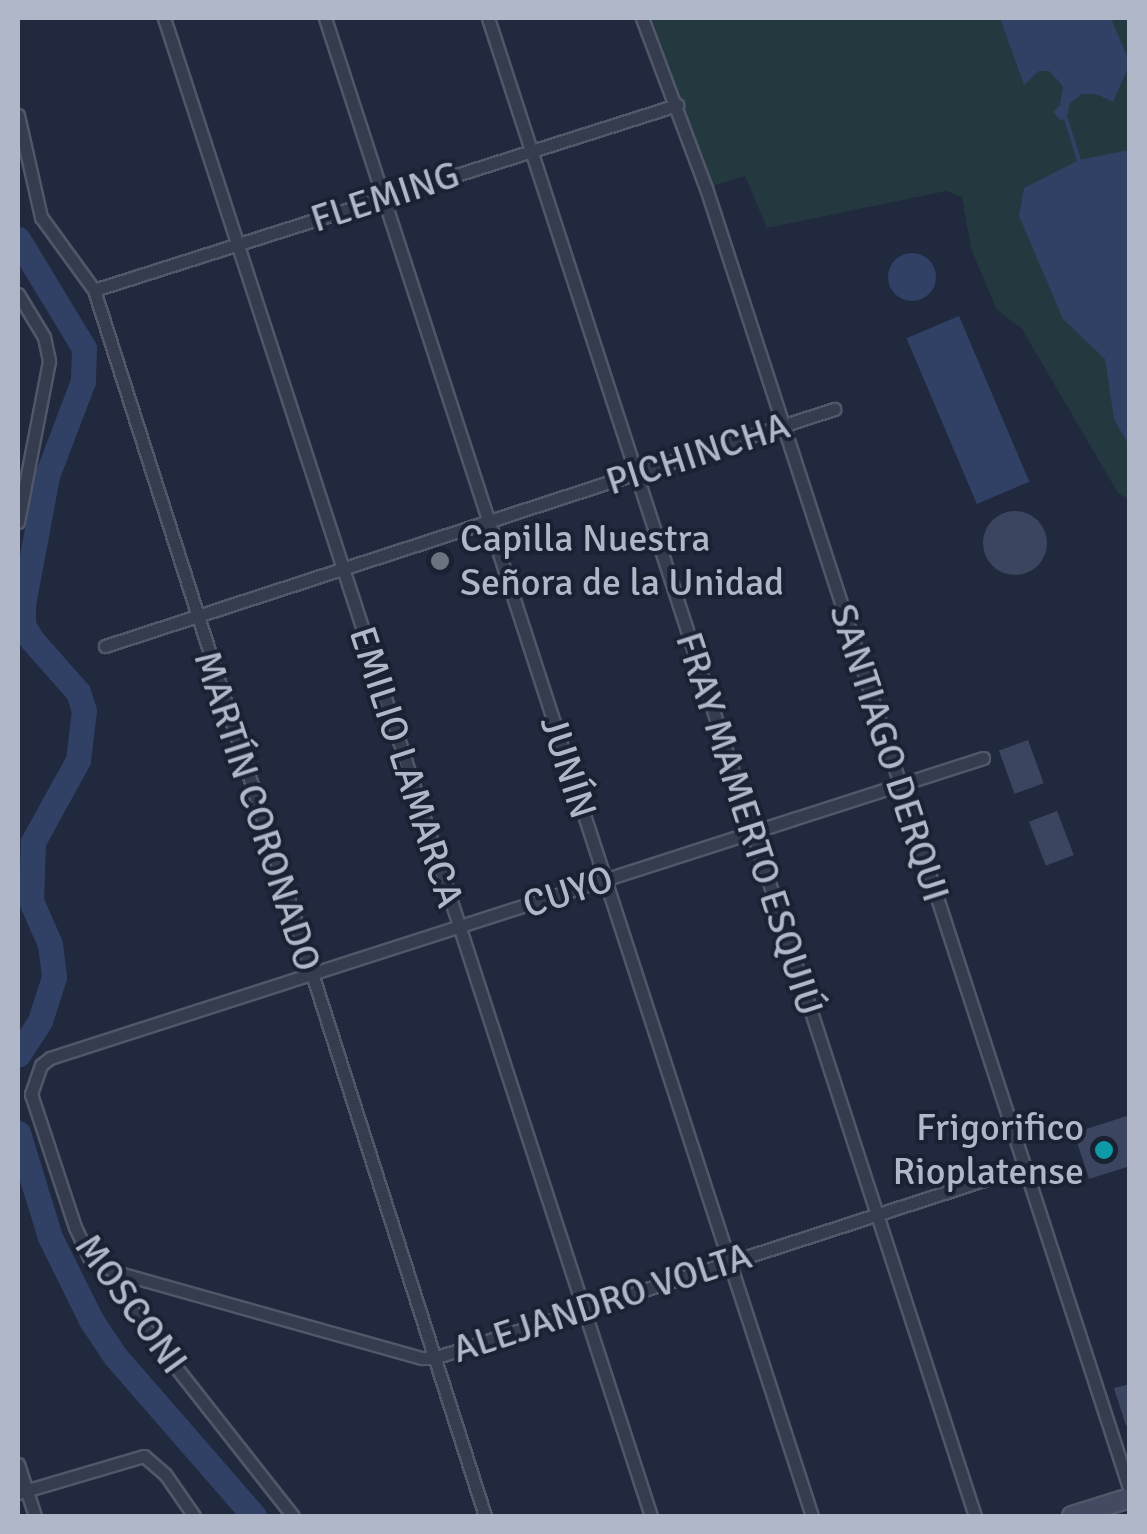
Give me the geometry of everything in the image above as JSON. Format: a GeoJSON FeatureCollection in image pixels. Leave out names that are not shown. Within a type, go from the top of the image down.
{"type":"FeatureCollection","features":[{"type":"Feature","properties":{"kind":"main road"},"geometry":{"type":"LineString","coordinates":[[1072,1516],[1130,1494]]}},
{"type":"Feature","properties":{"kind":"street","name":"EMILIO LAMARCA"},"geometry":{"type":"LineString","coordinates":[[164,18],[651,1516]]}},
{"type":"Feature","properties":{"kind":"street","name":"JUNÍN"},"geometry":{"type":"LineString","coordinates":[[325,18],[812,1516]]}},
{"type":"Feature","properties":{"kind":"street","name":"FRAY MAMERTO ESQUIÚ"},"geometry":{"type":"LineString","coordinates":[[488,18],[874,1216],[976,1516]]}},
{"type":"Feature","properties":{"kind":"street","name":"SANTIAGO DERQUI"},"geometry":{"type":"LineString","coordinates":[[642,18],[677,105],[784,426],[1130,1494]]}},
{"type":"Feature","properties":{"kind":"street","name":"FLEMING"},"geometry":{"type":"LineString","coordinates":[[94,290],[677,105]]}},
{"type":"Feature","properties":{"kind":"street","name":"MARTÍN CORONADO"},"geometry":{"type":"LineString","coordinates":[[18,114],[41,217],[94,290],[195,618],[485,1516]]}},
{"type":"Feature","properties":{"kind":"street"},"geometry":{"type":"LineString","coordinates":[[18,294],[23,314],[44,336],[49,360],[18,522]]}},
{"type":"Feature","properties":{"kind":"street","name":"PICHINCHA"},"geometry":{"type":"LineString","coordinates":[[105,646],[834,409]]}},
{"type":"Feature","properties":{"kind":"street","name":"CUYO"},"geometry":{"type":"LineString","coordinates":[[41,1065],[983,758]]}},
{"type":"Feature","properties":{"kind":"street","name":"MOSCONI"},"geometry":{"type":"LineString","coordinates":[[41,1065],[31,1094],[83,1248],[90,1259],[119,1273],[122,1292],[134,1314],[293,1516]]}},
{"type":"Feature","properties":{"kind":"street","name":"ALEJANDRO VOLTA"},"geometry":{"type":"LineString","coordinates":[[119,1273],[434,1358],[1024,1167]]}},
{"type":"Feature","properties":{"kind":"street"},"geometry":{"type":"LineString","coordinates":[[22,1491],[144,1456],[165,1474],[194,1516]]}},
{"type":"Feature","properties":{"kind":"street"},"geometry":{"type":"LineString","coordinates":[[18,1464],[22,1491],[35,1516]]}},
{"type":"Feature","properties":{"kind":"shaded area"},"geometry":{"type":"Polygon","coordinates":[[[639,18],[1129,18],[1129,500],[1118,493],[1022,329],[997,310],[971,249],[962,197],[946,191],[767,228],[745,176],[706,188],[639,18]]]}},
{"type":"Feature","properties":{"kind":"water"},"geometry":{"type":"Polygon","coordinates":[[[1000,18],[1111,18],[1130,64],[1113,102],[1096,94],[1082,94],[1070,103],[1066,119],[1060,120],[1053,112],[1060,105],[1063,86],[1049,71],[1039,71],[1024,85],[1000,18]]]}},
{"type":"Feature","properties":{"kind":"water"},"geometry":{"type":"Polygon","coordinates":[[[1130,150],[1129,446],[1114,419],[1105,359],[1063,319],[1019,216],[1024,188],[1079,160],[1130,150]]]}},
{"type":"Feature","properties":{"kind":"water"},"geometry":{"type":"Polygon","coordinates":[[[912,253],[929,260],[936,277],[929,294],[912,301],[895,294],[888,277],[895,260],[912,253]]]}},
{"type":"Feature","properties":{"kind":"water"},"geometry":{"type":"Polygon","coordinates":[[[959,316],[1029,482],[977,504],[907,338],[959,316]]]}},
{"type":"Feature","properties":{"kind":"building"},"geometry":{"type":"Polygon","coordinates":[[[1015,511],[1037,521],[1047,543],[1037,565],[1015,575],[993,565],[983,543],[993,521],[1015,511]]]}},
{"type":"Feature","properties":{"kind":"building"},"geometry":{"type":"Polygon","coordinates":[[[1028,740],[1044,783],[1015,794],[999,751],[1028,740]]]}},
{"type":"Feature","properties":{"kind":"building"},"geometry":{"type":"Polygon","coordinates":[[[1057,811],[1074,855],[1046,866],[1029,822],[1057,811]]]}},
{"type":"Feature","properties":{"kind":"building","name":"Frigorifico Rioplatense"},"geometry":{"type":"Polygon","coordinates":[[[1130,1115],[1130,1166],[1089,1179],[1074,1133],[1130,1115]]]}},
{"type":"Feature","properties":{"kind":"building"},"geometry":{"type":"Polygon","coordinates":[[[1130,1384],[1130,1424],[1126,1426],[1114,1388],[1130,1384]]]}},
{"type":"Feature","properties":{"kind":"waterway"},"geometry":{"type":"LineString","coordinates":[[1066,119],[1079,160]]}},
{"type":"Feature","properties":{"kind":"waterway"},"geometry":{"type":"LineString","coordinates":[[18,239],[84,348],[83,381],[47,476],[23,604],[23,625],[78,692],[84,710],[78,760],[33,842],[31,901],[50,944],[54,977],[40,1021],[18,1055]]}},
{"type":"Feature","properties":{"kind":"waterway"},"geometry":{"type":"LineString","coordinates":[[18,1133],[50,1237],[91,1320],[115,1356],[254,1516]]}},
{"type":"Feature","properties":{"kind":"place","name":"Capilla Nuestra Señora de la Unidad"},"geometry":{"type":"Point","coordinates":[440,561]}},
{"type":"Feature","properties":{"kind":"place","name":"Frigorifico Rioplatense"},"geometry":{"type":"Point","coordinates":[1104,1150]}}]}
